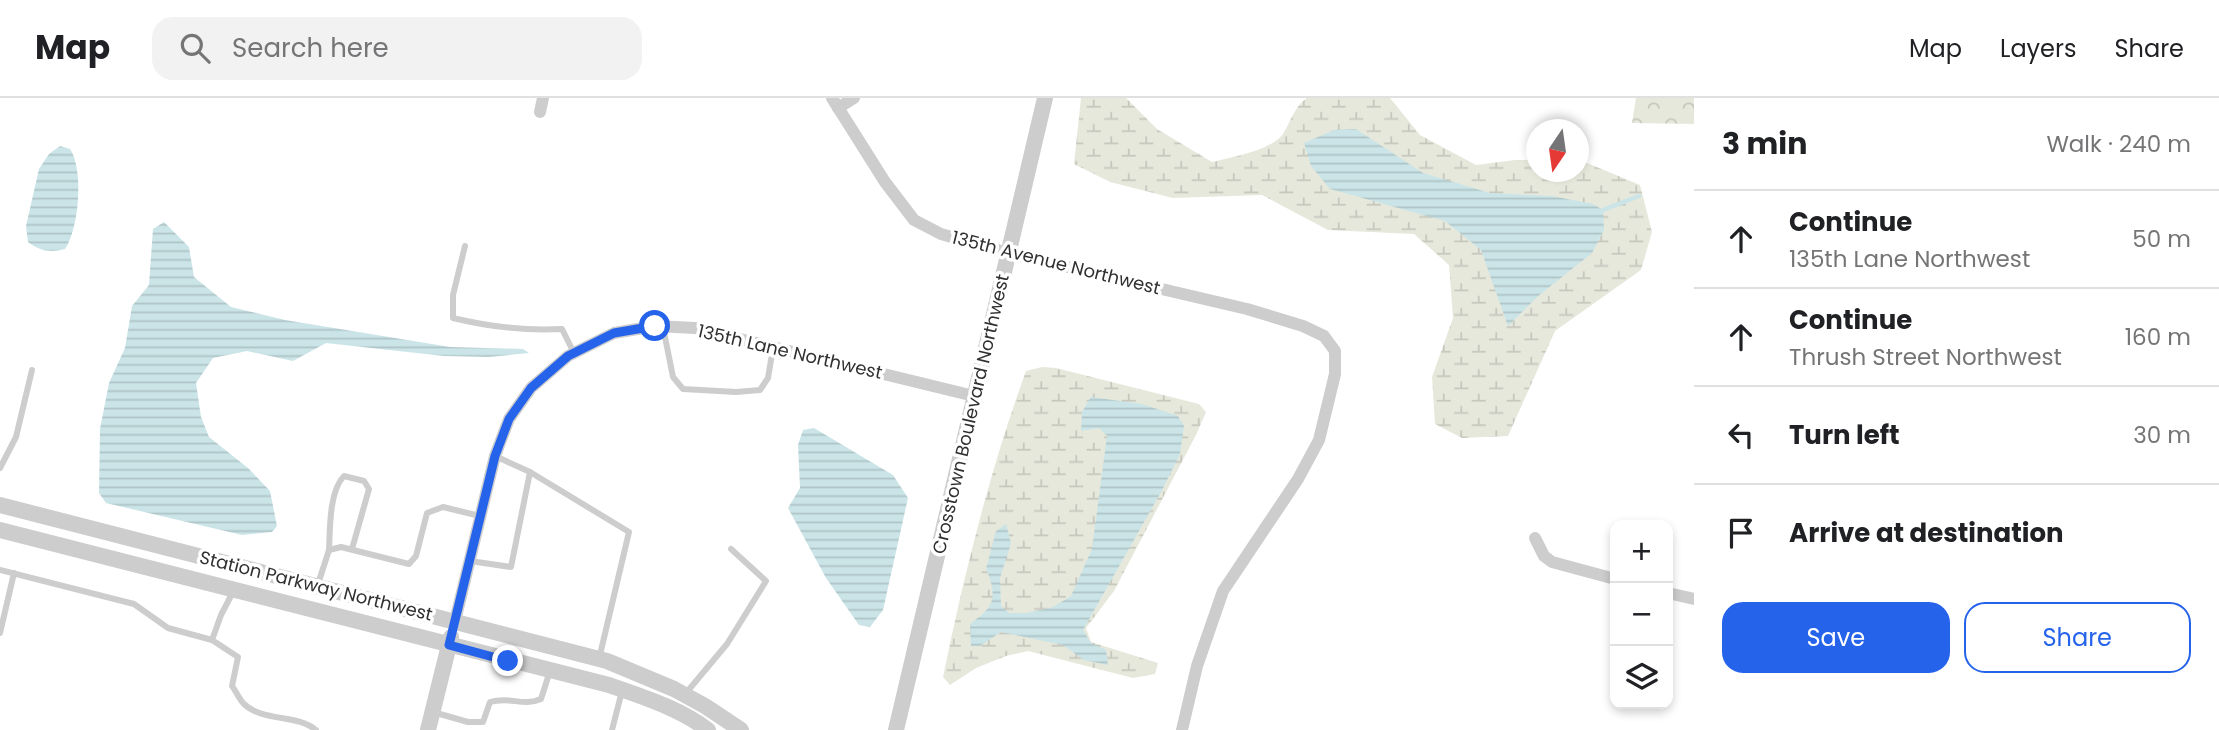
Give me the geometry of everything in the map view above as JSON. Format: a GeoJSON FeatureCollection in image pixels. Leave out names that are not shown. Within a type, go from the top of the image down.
{"type":"FeatureCollection","features":[{"type":"Feature","properties":{"kind":"street"},"geometry":{"type":"LineString","coordinates":[[540,112],[543,98]]}},
{"type":"Feature","properties":{"kind":"street"},"geometry":{"type":"LineString","coordinates":[[835,103],[854,98]]}},
{"type":"Feature","properties":{"kind":"street","name":"Crosstown Boulevard Northwest"},"geometry":{"type":"LineString","coordinates":[[896,730],[1045,98]]}},
{"type":"Feature","properties":{"kind":"street","name":"135th Avenue Northwest"},"geometry":{"type":"LineString","coordinates":[[835,103],[885,182],[914,220],[942,234],[1008,253],[1247,309],[1303,326],[1324,336],[1335,351],[1335,374],[1319,440],[1298,479],[1223,591],[1197,666],[1182,730]]}},
{"type":"Feature","properties":{"kind":"street","name":"135th Lane Northwest"},"geometry":{"type":"LineString","coordinates":[[455,621],[495,456],[509,419],[531,388],[571,355],[614,333],[663,326],[695,328],[974,396]]}},
{"type":"Feature","properties":{"kind":"street","name":"Station Parkway Northwest"},"geometry":{"type":"LineString","coordinates":[[0,505],[599,659],[685,694],[741,730]]}},
{"type":"Feature","properties":{"kind":"street","name":"Station Parkway Northwest"},"geometry":{"type":"LineString","coordinates":[[0,530],[623,690],[652,700],[708,730]]}},
{"type":"Feature","properties":{"kind":"street"},"geometry":{"type":"LineString","coordinates":[[1535,538],[1544,556],[1552,562],[1610,578]]}},
{"type":"Feature","properties":{"kind":"street"},"geometry":{"type":"LineString","coordinates":[[1673,594],[1694,599]]}},
{"type":"Feature","properties":{"kind":"street"},"geometry":{"type":"LineString","coordinates":[[428,730],[455,621]]}},
{"type":"Feature","properties":{"kind":"street"},"geometry":{"type":"LineString","coordinates":[[623,690],[630,670]]}},
{"type":"Feature","properties":{"kind":"lane"},"geometry":{"type":"LineString","coordinates":[[465,246],[453,295],[453,318],[485,326],[534,331],[562,329],[571,355]]}},
{"type":"Feature","properties":{"kind":"lane"},"geometry":{"type":"LineString","coordinates":[[663,326],[673,377],[683,389],[736,392],[760,390],[768,378],[774,346]]}},
{"type":"Feature","properties":{"kind":"lane"},"geometry":{"type":"LineString","coordinates":[[0,468],[3,456],[16,438],[32,370]]}},
{"type":"Feature","properties":{"kind":"lane"},"geometry":{"type":"LineString","coordinates":[[495,456],[530,472],[629,532],[599,659]]}},
{"type":"Feature","properties":{"kind":"lane"},"geometry":{"type":"LineString","coordinates":[[469,561],[511,567],[530,472]]}},
{"type":"Feature","properties":{"kind":"lane"},"geometry":{"type":"LineString","coordinates":[[317,586],[328,550],[331,512],[338,481],[344,476],[364,481],[369,489],[352,549]]}},
{"type":"Feature","properties":{"kind":"lane"},"geometry":{"type":"LineString","coordinates":[[328,550],[341,547],[409,564],[416,556],[427,513],[443,507],[480,516]]}},
{"type":"Feature","properties":{"kind":"lane"},"geometry":{"type":"LineString","coordinates":[[685,694],[727,644],[766,581],[731,549]]}},
{"type":"Feature","properties":{"kind":"lane"},"geometry":{"type":"LineString","coordinates":[[0,570],[134,604],[168,628],[212,640],[238,657],[232,686],[245,705],[269,715],[310,725],[316,730]]}},
{"type":"Feature","properties":{"kind":"lane"},"geometry":{"type":"LineString","coordinates":[[0,633],[14,573]]}},
{"type":"Feature","properties":{"kind":"lane"},"geometry":{"type":"LineString","coordinates":[[212,640],[234,590]]}},
{"type":"Feature","properties":{"kind":"lane"},"geometry":{"type":"LineString","coordinates":[[432,712],[468,722],[483,722],[490,702],[504,698],[531,704],[541,699],[550,671]]}},
{"type":"Feature","properties":{"kind":"lane"},"geometry":{"type":"LineString","coordinates":[[612,730],[623,690]]}},
{"type":"Feature","properties":{"kind":"green space"},"geometry":{"type":"Polygon","coordinates":[[[1081,98],[1126,98],[1157,129],[1212,162],[1250,153],[1277,140],[1307,98],[1390,98],[1420,135],[1476,165],[1526,160],[1526,182],[1589,182],[1589,164],[1640,185],[1652,232],[1641,270],[1555,331],[1508,436],[1462,438],[1435,424],[1432,377],[1453,318],[1449,265],[1414,234],[1328,230],[1262,195],[1173,198],[1110,182],[1074,164],[1081,98]]]}},
{"type":"Feature","properties":{"kind":"green space"},"geometry":{"type":"Polygon","coordinates":[[[1636,98],[1694,98],[1694,124],[1632,123],[1636,98]]]}},
{"type":"Feature","properties":{"kind":"green space"},"geometry":{"type":"Polygon","coordinates":[[[1042,367],[1056,368],[1199,404],[1206,412],[1114,591],[1086,628],[1091,642],[1158,663],[1155,674],[1133,678],[1028,651],[976,668],[950,685],[943,677],[989,484],[1026,371],[1042,367]]]}},
{"type":"Feature","properties":{"kind":"water"},"geometry":{"type":"Polygon","coordinates":[[[1356,129],[1423,173],[1490,193],[1552,196],[1593,204],[1603,210],[1604,230],[1592,253],[1537,297],[1508,326],[1481,250],[1445,221],[1330,189],[1311,166],[1304,143],[1334,130],[1356,129]]]}},
{"type":"Feature","properties":{"kind":"water"},"geometry":{"type":"Polygon","coordinates":[[[60,146],[70,149],[74,158],[78,199],[70,240],[65,249],[50,251],[28,242],[26,226],[39,169],[49,154],[60,146]]]}},
{"type":"Feature","properties":{"kind":"water"},"geometry":{"type":"Polygon","coordinates":[[[164,222],[189,247],[194,277],[231,307],[285,320],[450,347],[523,349],[529,353],[489,357],[444,356],[326,343],[293,361],[247,351],[213,358],[196,383],[201,417],[209,437],[248,468],[270,491],[277,526],[272,532],[242,535],[106,503],[99,493],[100,429],[109,383],[125,348],[132,306],[149,285],[153,229],[164,222]]]}},
{"type":"Feature","properties":{"kind":"water"},"geometry":{"type":"Polygon","coordinates":[[[1091,397],[1142,404],[1178,416],[1184,426],[1180,454],[1083,630],[1091,643],[1106,650],[1108,665],[1084,660],[1063,645],[1001,632],[980,646],[971,646],[970,624],[991,604],[993,594],[986,569],[996,531],[1006,524],[1011,543],[1000,578],[1001,606],[1009,613],[1027,613],[1053,607],[1071,596],[1092,549],[1107,436],[1099,428],[1081,431],[1082,412],[1091,397]]]}},
{"type":"Feature","properties":{"kind":"water"},"geometry":{"type":"Polygon","coordinates":[[[814,428],[893,475],[908,498],[883,610],[870,627],[859,625],[826,578],[788,508],[800,488],[798,445],[803,430],[814,428]]]}},
{"type":"Feature","properties":{"kind":"waterway"},"geometry":{"type":"LineString","coordinates":[[1603,210],[1639,196]]}},
{"type":"Feature","properties":{"kind":"route"},"geometry":{"type":"LineString","coordinates":[[508,661],[449,645],[495,456],[509,419],[531,388],[568,356],[614,333],[655,326]]}}]}
